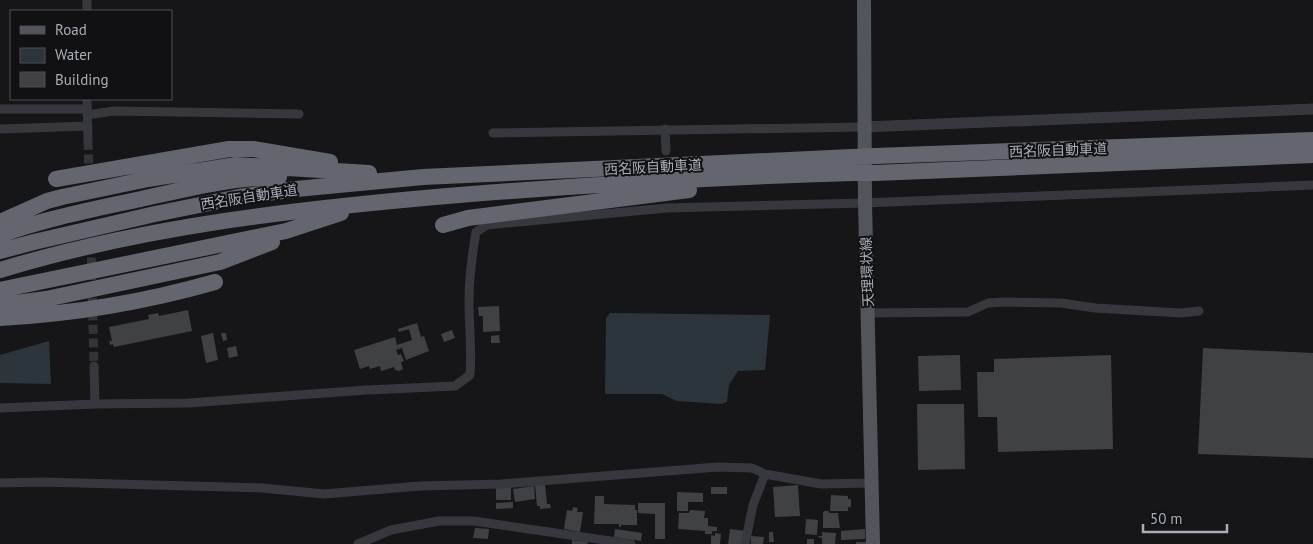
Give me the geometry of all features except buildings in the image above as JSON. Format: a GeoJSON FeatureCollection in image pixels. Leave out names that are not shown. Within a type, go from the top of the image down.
{"type":"FeatureCollection","features":[{"type":"Feature","properties":{"kind":"highway","name":"西名阪自動車道"},"geometry":{"type":"LineString","coordinates":[[0,270],[36,259],[119,240],[288,211],[389,201],[532,188],[796,175],[853,165],[876,156],[1313,140]]}},
{"type":"Feature","properties":{"kind":"highway","name":"西名阪自動車道"},"geometry":{"type":"LineString","coordinates":[[0,252],[34,242],[155,214],[239,197],[296,189],[423,177],[853,165],[875,173],[1313,155]]}},
{"type":"Feature","properties":{"kind":"highway"},"geometry":{"type":"LineString","coordinates":[[56,179],[84,183],[196,163],[232,159],[423,177]]}},
{"type":"Feature","properties":{"kind":"highway"},"geometry":{"type":"LineString","coordinates":[[0,222],[47,201],[62,197],[148,179],[236,165],[423,177]]}},
{"type":"Feature","properties":{"kind":"highway"},"geometry":{"type":"LineString","coordinates":[[0,229],[64,206],[150,187],[235,172],[423,177]]}},
{"type":"Feature","properties":{"kind":"highway"},"geometry":{"type":"LineString","coordinates":[[442,225],[468,218],[687,190],[781,183],[796,175]]}},
{"type":"Feature","properties":{"kind":"highway"},"geometry":{"type":"LineString","coordinates":[[0,235],[32,224],[210,184],[264,177],[423,177]]}},
{"type":"Feature","properties":{"kind":"highway"},"geometry":{"type":"LineString","coordinates":[[0,243],[153,204],[224,189],[278,182],[423,177]]}},
{"type":"Feature","properties":{"kind":"highway"},"geometry":{"type":"LineString","coordinates":[[0,290],[286,231],[329,216],[389,201]]}},
{"type":"Feature","properties":{"kind":"highway"},"geometry":{"type":"LineString","coordinates":[[0,277],[120,247],[389,201]]}},
{"type":"Feature","properties":{"kind":"highway"},"geometry":{"type":"LineString","coordinates":[[0,283],[121,255],[287,224],[389,201]]}},
{"type":"Feature","properties":{"kind":"highway"},"geometry":{"type":"LineString","coordinates":[[0,305],[46,299],[220,262],[281,238],[329,216]]}},
{"type":"Feature","properties":{"kind":"highway"},"geometry":{"type":"LineString","coordinates":[[0,298],[124,274],[281,238]]}},
{"type":"Feature","properties":{"kind":"highway"},"geometry":{"type":"LineString","coordinates":[[0,310],[46,308],[186,282],[215,282],[183,291],[128,302],[48,315],[0,318]]}},
{"type":"Feature","properties":{"kind":"main road","name":"天理環状線"},"geometry":{"type":"LineString","coordinates":[[864,0],[865,203],[873,544]]}},
{"type":"Feature","properties":{"kind":"street"},"geometry":{"type":"LineString","coordinates":[[87,100],[88,141]]}},
{"type":"Feature","properties":{"kind":"street"},"geometry":{"type":"LineString","coordinates":[[0,109],[87,112],[299,114]]}},
{"type":"Feature","properties":{"kind":"street"},"geometry":{"type":"LineString","coordinates":[[493,133],[864,127],[1313,109]]}},
{"type":"Feature","properties":{"kind":"street"},"geometry":{"type":"LineString","coordinates":[[0,129],[88,126]]}},
{"type":"Feature","properties":{"kind":"street"},"geometry":{"type":"LineString","coordinates":[[665,129],[666,151]]}},
{"type":"Feature","properties":{"kind":"street"},"geometry":{"type":"LineString","coordinates":[[0,408],[189,403],[367,390],[454,386],[470,375],[469,300],[471,262],[476,232],[487,225],[667,205],[865,203],[1313,185]]}},
{"type":"Feature","properties":{"kind":"street"},"geometry":{"type":"LineString","coordinates":[[868,313],[968,312],[988,303],[1005,302],[1061,303],[1095,308],[1181,312],[1199,311]]}},
{"type":"Feature","properties":{"kind":"street"},"geometry":{"type":"LineString","coordinates":[[94,366],[95,404]]}},
{"type":"Feature","properties":{"kind":"street"},"geometry":{"type":"LineString","coordinates":[[0,483],[42,482],[252,488],[324,494],[420,486],[501,484],[718,467],[752,468],[765,474],[821,484],[872,483]]}},
{"type":"Feature","properties":{"kind":"street"},"geometry":{"type":"LineString","coordinates":[[745,544],[753,505],[765,474]]}},
{"type":"Feature","properties":{"kind":"street"},"geometry":{"type":"LineString","coordinates":[[358,544],[391,530],[439,521],[474,521],[593,541],[631,544]]}},
{"type":"Feature","properties":{"kind":"water"},"geometry":{"type":"Polygon","coordinates":[[[610,313],[770,315],[765,370],[738,371],[729,385],[727,402],[722,404],[677,401],[662,394],[605,394],[606,318],[610,313]]]}},
{"type":"Feature","properties":{"kind":"water"},"geometry":{"type":"Polygon","coordinates":[[[49,341],[51,384],[0,383],[0,355],[49,341]]]}},
{"type":"Feature","properties":{"kind":"tunnel"},"geometry":{"type":"LineString","coordinates":[[88,141],[89,176]]}},
{"type":"Feature","properties":{"kind":"tunnel"},"geometry":{"type":"LineString","coordinates":[[91,244],[94,366]]}}]}
